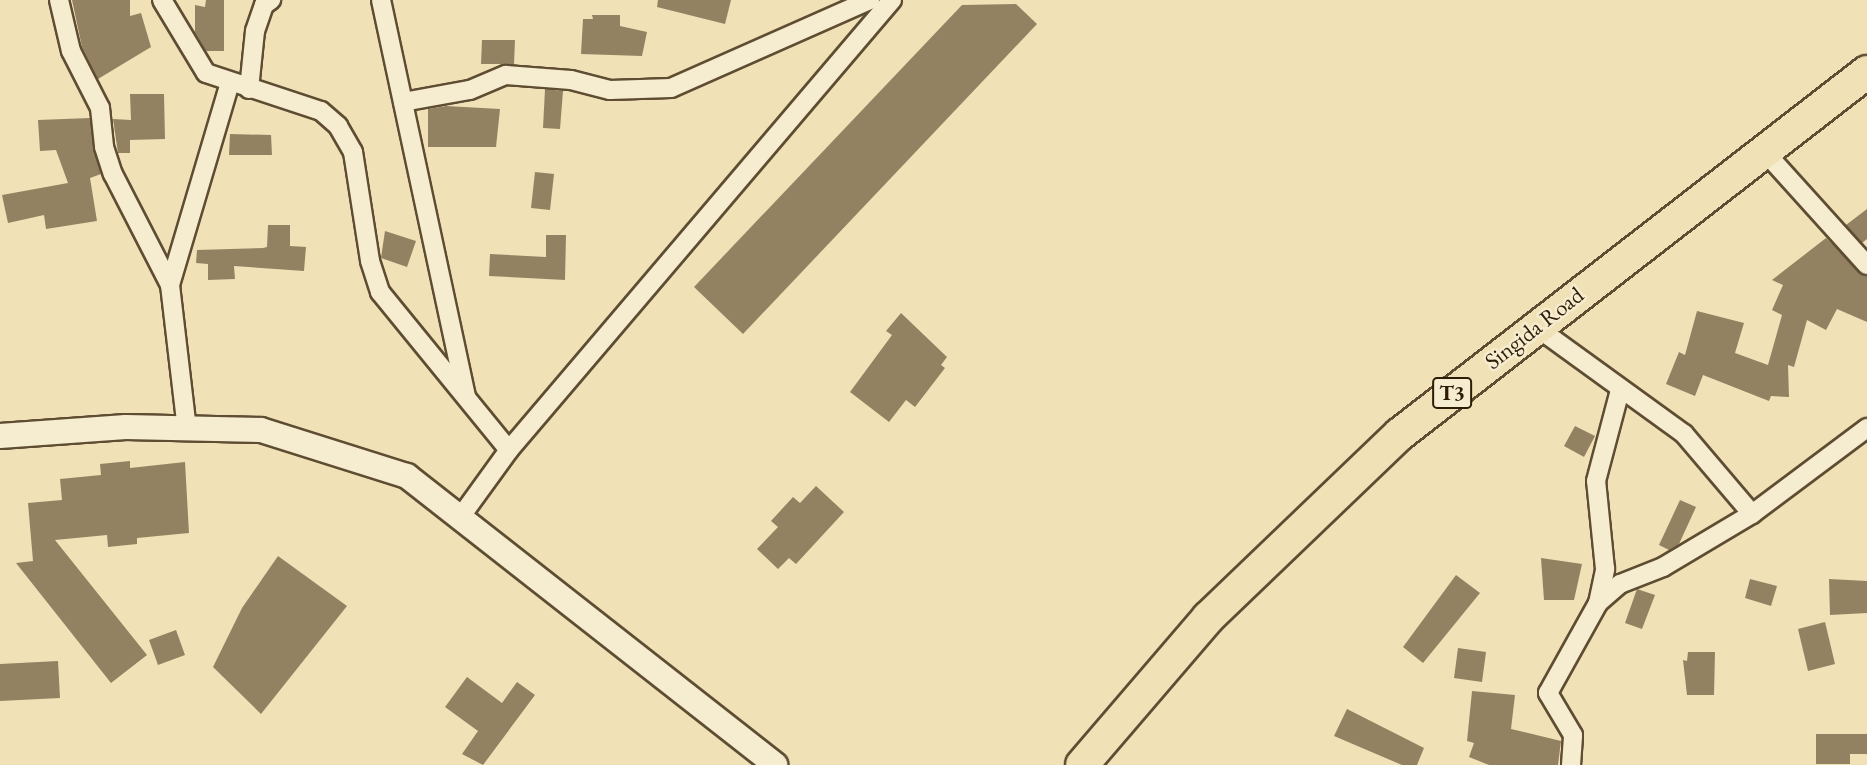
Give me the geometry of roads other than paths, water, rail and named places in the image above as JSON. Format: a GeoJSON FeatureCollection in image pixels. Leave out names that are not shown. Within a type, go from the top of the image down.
{"type":"FeatureCollection","features":[{"type":"Feature","properties":{"kind":"highway","name":"Singida Road"},"geometry":{"type":"LineString","coordinates":[[1083,765],[1208,618],[1400,434],[1762,150],[1867,72]]}},
{"type":"Feature","properties":{"kind":"street"},"geometry":{"type":"LineString","coordinates":[[59,0],[71,51],[100,108],[104,147],[113,174],[170,285],[187,429]]}},
{"type":"Feature","properties":{"kind":"street"},"geometry":{"type":"LineString","coordinates":[[162,0],[199,65],[230,83],[321,111],[338,126],[353,152],[377,285],[466,400],[509,450]]}},
{"type":"Feature","properties":{"kind":"street"},"geometry":{"type":"LineString","coordinates":[[381,0],[466,400]]}},
{"type":"Feature","properties":{"kind":"street"},"geometry":{"type":"LineString","coordinates":[[403,102],[470,90],[506,75],[570,80],[610,90],[671,88],[870,0]]}},
{"type":"Feature","properties":{"kind":"street"},"geometry":{"type":"LineString","coordinates":[[459,519],[509,450],[892,0]]}},
{"type":"Feature","properties":{"kind":"street"},"geometry":{"type":"LineString","coordinates":[[249,89],[255,31],[265,2]]}},
{"type":"Feature","properties":{"kind":"street"},"geometry":{"type":"LineString","coordinates":[[170,285],[230,83]]}},
{"type":"Feature","properties":{"kind":"street"},"geometry":{"type":"LineString","coordinates":[[1762,150],[1867,265]]}},
{"type":"Feature","properties":{"kind":"street"},"geometry":{"type":"LineString","coordinates":[[1535,326],[1684,434],[1752,514]]}},
{"type":"Feature","properties":{"kind":"street"},"geometry":{"type":"LineString","coordinates":[[1571,765],[1573,735],[1548,694],[1598,603],[1605,569],[1596,481],[1620,390]]}},
{"type":"Feature","properties":{"kind":"street"},"geometry":{"type":"LineString","coordinates":[[1598,603],[1620,583],[1663,567],[1752,514],[1867,428]]}},
{"type":"Feature","properties":{"kind":"street"},"geometry":{"type":"LineString","coordinates":[[0,436],[187,429],[261,430],[407,476],[775,765]]}}]}
